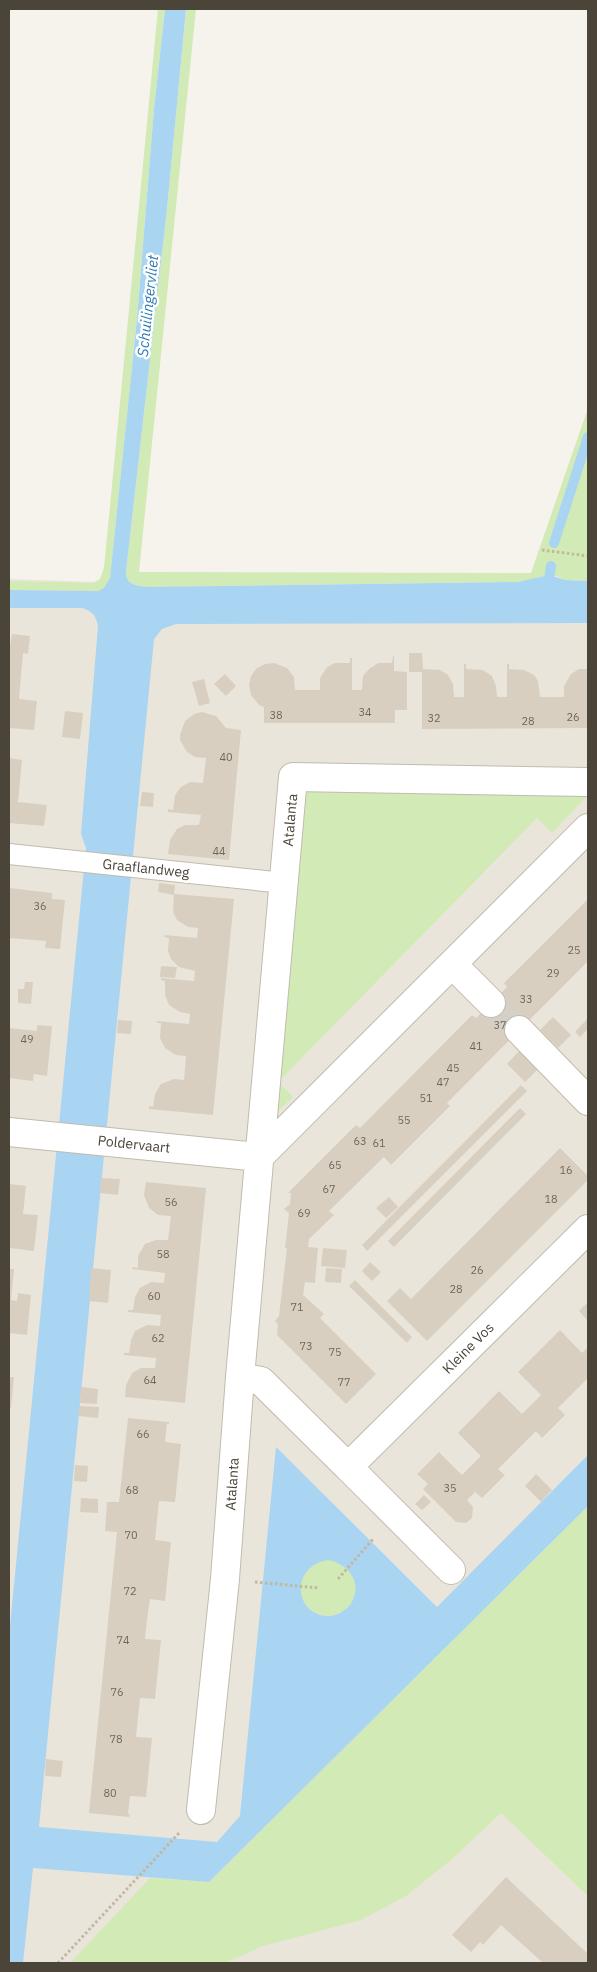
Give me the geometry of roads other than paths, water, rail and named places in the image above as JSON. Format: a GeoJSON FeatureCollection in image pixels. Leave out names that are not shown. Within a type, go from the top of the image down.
{"type":"FeatureCollection","features":[{"type":"Feature","properties":{"kind":"street","name":"Atalanta"},"geometry":{"type":"LineString","coordinates":[[202,1810],[225,1579],[240,1377],[294,777],[588,782]]}},
{"type":"Feature","properties":{"kind":"street"},"geometry":{"type":"LineString","coordinates":[[259,1157],[588,828]]}},
{"type":"Feature","properties":{"kind":"street"},"geometry":{"type":"LineString","coordinates":[[452,964],[491,1003]]}},
{"type":"Feature","properties":{"kind":"street"},"geometry":{"type":"LineString","coordinates":[[519,1030],[588,1102]]}},
{"type":"Feature","properties":{"kind":"street","name":"Poldervaart"},"geometry":{"type":"LineString","coordinates":[[9,1132],[259,1157]]}},
{"type":"Feature","properties":{"kind":"street","name":"Kleine Vos"},"geometry":{"type":"LineString","coordinates":[[348,1467],[588,1229]]}},
{"type":"Feature","properties":{"kind":"street"},"geometry":{"type":"LineString","coordinates":[[240,1377],[261,1381],[451,1570]]}},
{"type":"Feature","properties":{"kind":"lane","name":"Graaflandweg"},"geometry":{"type":"LineString","coordinates":[[9,854],[284,883]]}},
{"type":"Feature","properties":{"kind":"water","name":"Schuilingervliet"},"geometry":{"type":"Polygon","coordinates":[[[165,9],[186,9],[167,209],[126,572],[128,580],[136,585],[148,587],[518,582],[549,575],[566,580],[588,581],[588,623],[176,624],[162,629],[154,639],[39,1827],[217,1842],[240,1816],[276,1447],[437,1607],[588,1455],[588,1506],[209,1882],[33,1868],[23,1963],[9,1963],[9,1636],[86,848],[81,834],[98,626],[93,614],[82,608],[9,608],[9,590],[98,591],[104,588],[110,578],[137,319],[154,109],[165,9]],[[328,1560],[315,1564],[307,1571],[302,1581],[301,1591],[303,1600],[309,1609],[318,1614],[330,1616],[339,1614],[350,1605],[354,1597],[356,1590],[352,1576],[343,1566],[328,1560]]]}},
{"type":"Feature","properties":{"kind":"waterway"},"geometry":{"type":"LineString","coordinates":[[554,543],[588,437]]}},
{"type":"Feature","properties":{"kind":"waterway"},"geometry":{"type":"LineString","coordinates":[[548,587],[551,566]]}},
{"type":"Feature","properties":{"kind":"tunnel"},"geometry":{"type":"LineString","coordinates":[[491,1003],[519,1030]]}}]}
